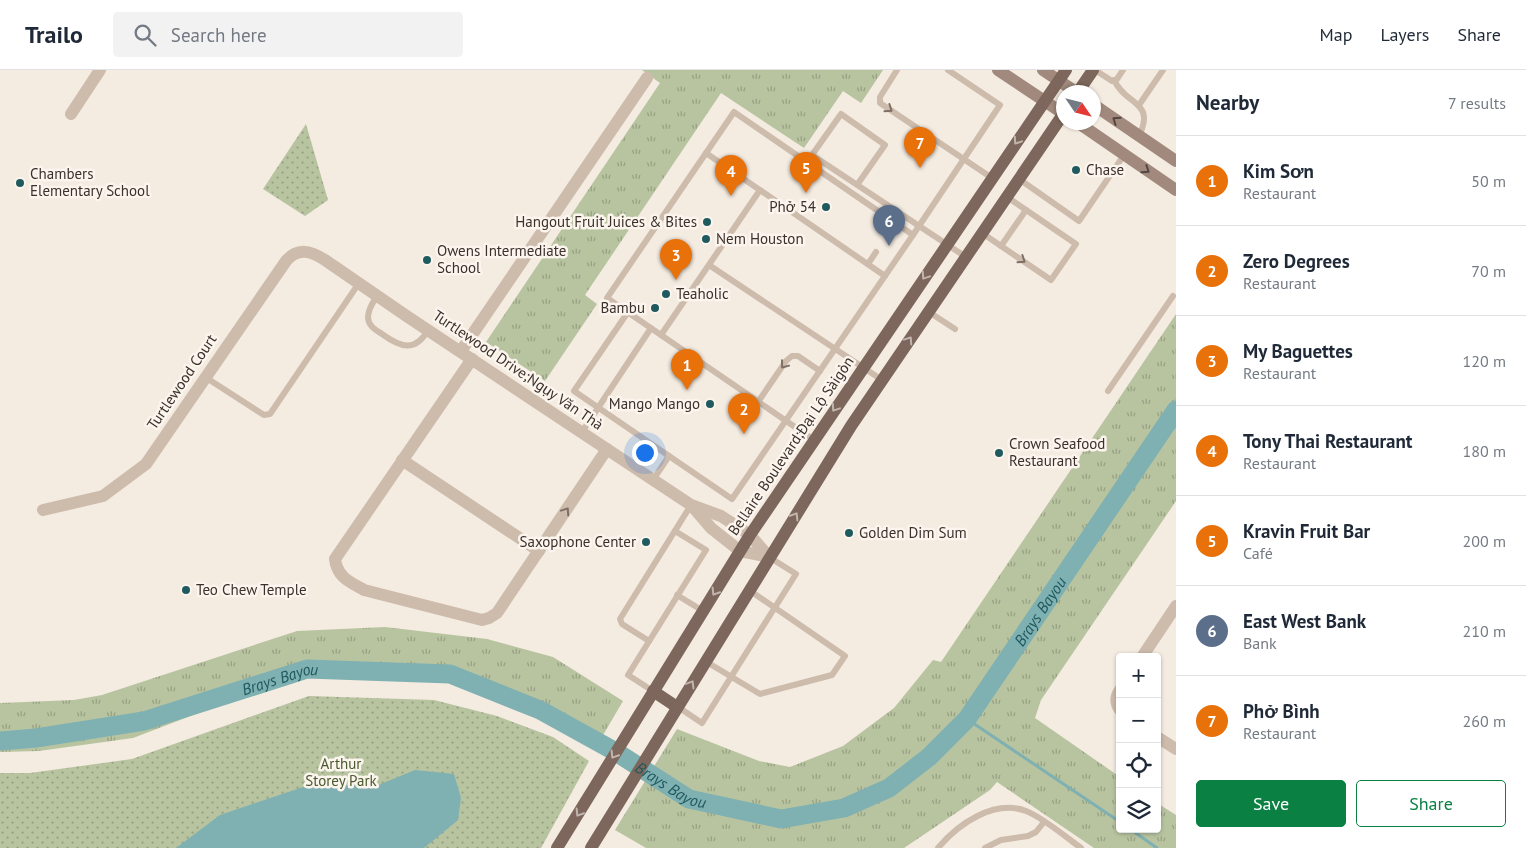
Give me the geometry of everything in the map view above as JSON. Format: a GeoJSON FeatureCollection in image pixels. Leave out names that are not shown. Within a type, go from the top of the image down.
{"type":"FeatureCollection","features":[{"type":"Feature","properties":{"kind":"main road"},"geometry":{"type":"LineString","coordinates":[[998,70],[1056,109]]}},
{"type":"Feature","properties":{"kind":"main road"},"geometry":{"type":"LineString","coordinates":[[1043,70],[1062,75],[1071,85]]}},
{"type":"Feature","properties":{"kind":"main road"},"geometry":{"type":"LineString","coordinates":[[1082,85],[1094,70]]}},
{"type":"Feature","properties":{"kind":"main road","name":"Bellaire Boulevard;Đại Lộ Sàigòn"},"geometry":{"type":"LineString","coordinates":[[557,848],[750,535],[1062,75]]}},
{"type":"Feature","properties":{"kind":"main road"},"geometry":{"type":"LineString","coordinates":[[1101,109],[1176,162]]}},
{"type":"Feature","properties":{"kind":"main road"},"geometry":{"type":"LineString","coordinates":[[591,848],[851,426],[1056,124]]}},
{"type":"Feature","properties":{"kind":"main road"},"geometry":{"type":"LineString","coordinates":[[1088,130],[1176,190]]}},
{"type":"Feature","properties":{"kind":"main road"},"geometry":{"type":"LineString","coordinates":[[653,692],[677,707]]}},
{"type":"Feature","properties":{"kind":"street"},"geometry":{"type":"LineString","coordinates":[[71,114],[100,70]]}},
{"type":"Feature","properties":{"kind":"street"},"geometry":{"type":"LineString","coordinates":[[460,351],[647,78]]}},
{"type":"Feature","properties":{"kind":"street","name":"Turtlewood Court"},"geometry":{"type":"LineString","coordinates":[[43,510],[103,496],[146,464],[290,256],[306,251],[315,253],[326,260]]}},
{"type":"Feature","properties":{"kind":"street","name":"Turtlewood Drive;Ngụy Văn Thà"},"geometry":{"type":"LineString","coordinates":[[326,260],[692,506],[712,528],[740,551],[769,557]]}},
{"type":"Feature","properties":{"kind":"street"},"geometry":{"type":"LineString","coordinates":[[472,359],[335,559],[336,568],[347,580],[364,590],[482,620],[489,618],[497,613],[607,449]]}},
{"type":"Feature","properties":{"kind":"street"},"geometry":{"type":"LineString","coordinates":[[402,460],[539,551]]}},
{"type":"Feature","properties":{"kind":"street","name":"Turtlewood Drive;Ngụy Văn Thà"},"geometry":{"type":"LineString","coordinates":[[692,506],[721,516],[750,535],[769,557]]}},
{"type":"Feature","properties":{"kind":"street"},"geometry":{"type":"LineString","coordinates":[[1145,653],[1174,614]]}},
{"type":"Feature","properties":{"kind":"street"},"geometry":{"type":"LineString","coordinates":[[1161,740],[1176,749]]}},
{"type":"Feature","properties":{"kind":"lane"},"geometry":{"type":"LineString","coordinates":[[897,70],[880,96],[880,103],[992,178]]}},
{"type":"Feature","properties":{"kind":"lane"},"geometry":{"type":"LineString","coordinates":[[628,312],[574,391],[732,499],[885,276],[904,242],[913,235],[1000,105],[948,70]]}},
{"type":"Feature","properties":{"kind":"lane"},"geometry":{"type":"LineString","coordinates":[[1094,70],[1112,81],[1114,80]]}},
{"type":"Feature","properties":{"kind":"lane"},"geometry":{"type":"LineString","coordinates":[[1114,80],[1123,70]]}},
{"type":"Feature","properties":{"kind":"lane"},"geometry":{"type":"LineString","coordinates":[[1139,106],[1163,70]]}},
{"type":"Feature","properties":{"kind":"lane"},"geometry":{"type":"LineString","coordinates":[[1114,80],[1119,90],[1139,106],[1144,114],[1145,122],[1139,136]]}},
{"type":"Feature","properties":{"kind":"lane"},"geometry":{"type":"LineString","coordinates":[[814,440],[607,298],[734,112],[913,235]]}},
{"type":"Feature","properties":{"kind":"lane"},"geometry":{"type":"LineString","coordinates":[[857,185],[885,145],[841,114],[812,155],[966,258]]}},
{"type":"Feature","properties":{"kind":"lane"},"geometry":{"type":"LineString","coordinates":[[706,153],[885,276]]}},
{"type":"Feature","properties":{"kind":"lane"},"geometry":{"type":"LineString","coordinates":[[1019,179],[1079,221],[1124,155]]}},
{"type":"Feature","properties":{"kind":"lane"},"geometry":{"type":"LineString","coordinates":[[661,335],[760,190]]}},
{"type":"Feature","properties":{"kind":"lane"},"geometry":{"type":"LineString","coordinates":[[982,233],[1051,280],[1076,244],[1007,197]]}},
{"type":"Feature","properties":{"kind":"lane"},"geometry":{"type":"LineString","coordinates":[[1001,246],[1026,210]]}},
{"type":"Feature","properties":{"kind":"lane"},"geometry":{"type":"LineString","coordinates":[[868,264],[876,252]]}},
{"type":"Feature","properties":{"kind":"lane"},"geometry":{"type":"LineString","coordinates":[[709,265],[882,380]]}},
{"type":"Feature","properties":{"kind":"lane"},"geometry":{"type":"LineString","coordinates":[[205,377],[264,415],[270,414],[359,283]]}},
{"type":"Feature","properties":{"kind":"lane"},"geometry":{"type":"LineString","coordinates":[[377,296],[369,310],[368,321],[371,326],[396,345],[405,346],[417,343],[424,338],[428,330]]}},
{"type":"Feature","properties":{"kind":"lane"},"geometry":{"type":"LineString","coordinates":[[1108,391],[1173,296]]}},
{"type":"Feature","properties":{"kind":"lane"},"geometry":{"type":"LineString","coordinates":[[928,312],[954,329]]}},
{"type":"Feature","properties":{"kind":"lane"},"geometry":{"type":"LineString","coordinates":[[582,432],[652,328]]}},
{"type":"Feature","properties":{"kind":"lane"},"geometry":{"type":"LineString","coordinates":[[758,402],[786,361],[792,356],[798,356],[820,371]]}},
{"type":"Feature","properties":{"kind":"lane"},"geometry":{"type":"LineString","coordinates":[[653,480],[669,456]]}},
{"type":"Feature","properties":{"kind":"lane"},"geometry":{"type":"LineString","coordinates":[[649,641],[622,624],[620,619],[692,506]]}},
{"type":"Feature","properties":{"kind":"lane"},"geometry":{"type":"LineString","coordinates":[[653,692],[628,675],[706,550],[675,531]]}},
{"type":"Feature","properties":{"kind":"lane"},"geometry":{"type":"LineString","coordinates":[[677,707],[702,722],[796,574],[769,557]]}},
{"type":"Feature","properties":{"kind":"lane"},"geometry":{"type":"LineString","coordinates":[[705,661],[760,694],[832,675],[845,656],[749,590]]}},
{"type":"Feature","properties":{"kind":"lane"},"geometry":{"type":"LineString","coordinates":[[677,595],[703,611]]}},
{"type":"Feature","properties":{"kind":"lane"},"geometry":{"type":"LineString","coordinates":[[938,848],[964,825],[985,812],[1007,808],[1026,811],[1080,848]]}},
{"type":"Feature","properties":{"kind":"lane"},"geometry":{"type":"LineString","coordinates":[[985,848],[1001,840],[1028,836],[1036,832],[1044,822]]}},
{"type":"Feature","properties":{"kind":"green space"},"geometry":{"type":"Polygon","coordinates":[[[642,70],[883,70],[861,103],[843,91],[804,148],[721,93],[585,295],[597,304],[545,381],[486,342],[660,83],[642,70]]]}},
{"type":"Feature","properties":{"kind":"green space"},"geometry":{"type":"Polygon","coordinates":[[[306,124],[328,200],[305,216],[263,189],[306,124]]]}},
{"type":"Feature","properties":{"kind":"green space"},"geometry":{"type":"Polygon","coordinates":[[[1176,314],[1176,501],[1041,700],[1035,718],[1116,774],[1116,833],[1161,833],[1161,806],[1176,815],[1176,848],[1094,848],[997,782],[990,790],[904,848],[646,848],[615,830],[677,729],[759,761],[790,767],[843,746],[894,708],[933,660],[941,662],[1176,314]]]}},
{"type":"Feature","properties":{"kind":"green space"},"geometry":{"type":"Polygon","coordinates":[[[385,627],[487,639],[553,657],[623,701],[599,742],[579,728],[515,699],[449,681],[317,674],[264,688],[133,738],[39,751],[0,752],[0,703],[74,700],[102,695],[297,631],[385,627]]]}},
{"type":"Feature","properties":{"kind":"green space","name":"Arthur Storey Park"},"geometry":{"type":"Polygon","coordinates":[[[309,696],[434,700],[497,716],[553,737],[589,761],[541,848],[0,848],[0,773],[30,773],[132,759],[309,696]]]}},
{"type":"Feature","properties":{"kind":"water"},"geometry":{"type":"Polygon","coordinates":[[[415,770],[454,774],[461,798],[458,820],[424,848],[176,848],[220,815],[312,784],[376,786],[415,770]]]}},
{"type":"Feature","properties":{"kind":"waterway","name":"Brays Bayou"},"geometry":{"type":"LineString","coordinates":[[0,741],[36,738],[144,721],[307,669],[450,674],[540,710],[616,752],[689,799],[781,819],[844,808],[889,788],[929,757],[967,719],[1176,410]]}},
{"type":"Feature","properties":{"kind":"waterway"},"geometry":{"type":"LineString","coordinates":[[967,719],[1116,819]]}},
{"type":"Feature","properties":{"kind":"waterway"},"geometry":{"type":"LineString","coordinates":[[1136,833],[1157,848]]}},
{"type":"Feature","properties":{"kind":"place","name":"Phở Bình"},"geometry":{"type":"Point","coordinates":[920,168]}},
{"type":"Feature","properties":{"kind":"place","name":"Chase"},"geometry":{"type":"Point","coordinates":[1076,170]}},
{"type":"Feature","properties":{"kind":"place","name":"Chambers Elementary School"},"geometry":{"type":"Point","coordinates":[20,183]}},
{"type":"Feature","properties":{"kind":"place","name":"Kravin Fruit Bar"},"geometry":{"type":"Point","coordinates":[806,193]}},
{"type":"Feature","properties":{"kind":"place","name":"Tony Thai Restaurant"},"geometry":{"type":"Point","coordinates":[731,196]}},
{"type":"Feature","properties":{"kind":"place","name":"Phở 54"},"geometry":{"type":"Point","coordinates":[826,207]}},
{"type":"Feature","properties":{"kind":"place","name":"Hangout Fruit Juices & Bites"},"geometry":{"type":"Point","coordinates":[707,222]}},
{"type":"Feature","properties":{"kind":"place","name":"Nem Houston"},"geometry":{"type":"Point","coordinates":[706,239]}},
{"type":"Feature","properties":{"kind":"place","name":"East West Bank"},"geometry":{"type":"Point","coordinates":[889,246]}},
{"type":"Feature","properties":{"kind":"place","name":"Owens Intermediate School"},"geometry":{"type":"Point","coordinates":[427,260]}},
{"type":"Feature","properties":{"kind":"place","name":"My Baguettes"},"geometry":{"type":"Point","coordinates":[676,280]}},
{"type":"Feature","properties":{"kind":"place","name":"Teaholic"},"geometry":{"type":"Point","coordinates":[666,294]}},
{"type":"Feature","properties":{"kind":"place","name":"Bambu"},"geometry":{"type":"Point","coordinates":[655,308]}},
{"type":"Feature","properties":{"kind":"place","name":"Kim Sơn"},"geometry":{"type":"Point","coordinates":[687,390]}},
{"type":"Feature","properties":{"kind":"place","name":"Mango Mango"},"geometry":{"type":"Point","coordinates":[710,404]}},
{"type":"Feature","properties":{"kind":"place","name":"Zero Degrees"},"geometry":{"type":"Point","coordinates":[744,434]}},
{"type":"Feature","properties":{"kind":"place","name":"Crown Seafood Restaurant"},"geometry":{"type":"Point","coordinates":[999,453]}},
{"type":"Feature","properties":{"kind":"place","name":"Golden Dim Sum"},"geometry":{"type":"Point","coordinates":[849,533]}},
{"type":"Feature","properties":{"kind":"place","name":"Saxophone Center"},"geometry":{"type":"Point","coordinates":[646,542]}},
{"type":"Feature","properties":{"kind":"place","name":"Teo Chew Temple"},"geometry":{"type":"Point","coordinates":[186,590]}}]}
